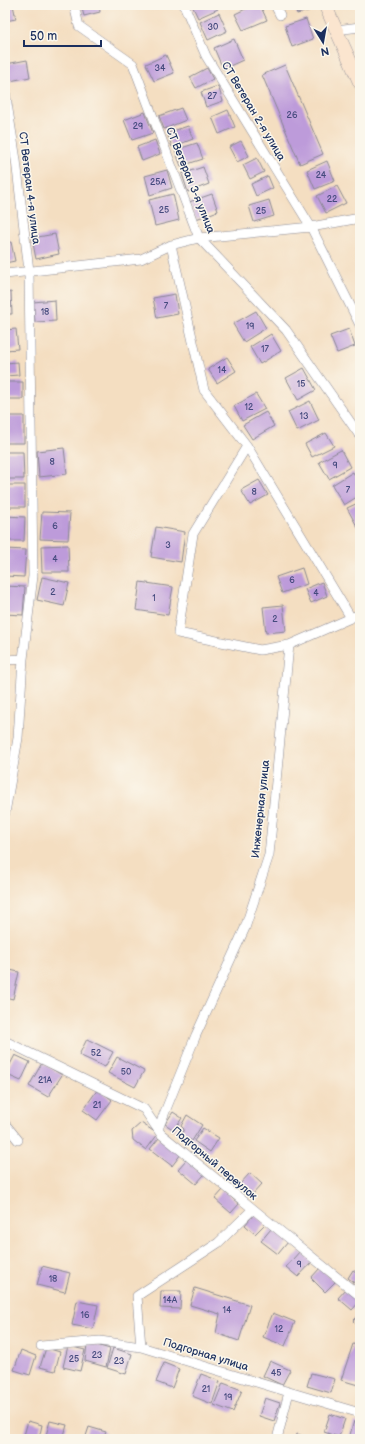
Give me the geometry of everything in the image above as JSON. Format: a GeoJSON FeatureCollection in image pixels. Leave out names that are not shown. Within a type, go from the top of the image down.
{"type":"FeatureCollection","features":[{"type":"Feature","properties":{"kind":"main road"},"geometry":{"type":"LineString","coordinates":[[325,5],[360,83]]}},
{"type":"Feature","properties":{"kind":"street","name":"СТ Ветеран 3-я улица"},"geometry":{"type":"LineString","coordinates":[[74,5],[79,26],[133,64],[199,238],[286,330],[360,436]]}},
{"type":"Feature","properties":{"kind":"street","name":"СТ Ветеран 2-я улица"},"geometry":{"type":"LineString","coordinates":[[184,5],[206,56],[310,227],[360,325]]}},
{"type":"Feature","properties":{"kind":"street"},"geometry":{"type":"LineString","coordinates":[[275,5],[280,15]]}},
{"type":"Feature","properties":{"kind":"street"},"geometry":{"type":"LineString","coordinates":[[336,30],[360,27]]}},
{"type":"Feature","properties":{"kind":"street","name":"СТ Ветеран 4-я улица"},"geometry":{"type":"LineString","coordinates":[[5,91],[16,160],[28,271],[33,576],[24,659],[18,738],[9,767],[5,813]]}},
{"type":"Feature","properties":{"kind":"street"},"geometry":{"type":"LineString","coordinates":[[5,274],[141,259],[171,245],[199,238],[310,227],[360,218]]}},
{"type":"Feature","properties":{"kind":"street"},"geometry":{"type":"LineString","coordinates":[[171,245],[204,390],[247,446],[351,618]]}},
{"type":"Feature","properties":{"kind":"street"},"geometry":{"type":"LineString","coordinates":[[247,446],[193,534],[178,633],[260,650],[289,645],[360,614]]}},
{"type":"Feature","properties":{"kind":"street","name":"Инженерная улица"},"geometry":{"type":"LineString","coordinates":[[158,1129],[196,1035],[245,928],[269,855],[289,645]]}},
{"type":"Feature","properties":{"kind":"street"},"geometry":{"type":"LineString","coordinates":[[5,660],[24,659]]}},
{"type":"Feature","properties":{"kind":"street","name":"Подгорный переулок"},"geometry":{"type":"LineString","coordinates":[[5,1041],[144,1109],[161,1134],[360,1296]]}},
{"type":"Feature","properties":{"kind":"street"},"geometry":{"type":"LineString","coordinates":[[5,1124],[18,1140]]}},
{"type":"Feature","properties":{"kind":"street"},"geometry":{"type":"LineString","coordinates":[[141,1347],[137,1296],[218,1243],[252,1209]]}},
{"type":"Feature","properties":{"kind":"street","name":"Подгорная улица"},"geometry":{"type":"LineString","coordinates":[[41,1346],[100,1341],[141,1347],[360,1413]]}},
{"type":"Feature","properties":{"kind":"street"},"geometry":{"type":"LineString","coordinates":[[277,1439],[289,1392]]}},
{"type":"Feature","properties":{"kind":"building"},"geometry":{"type":"Polygon","coordinates":[[[5,5],[13,5],[16,19],[5,21],[5,5]]]}},
{"type":"Feature","properties":{"kind":"building"},"geometry":{"type":"Polygon","coordinates":[[[81,5],[99,5],[100,12],[84,16],[81,5]]]}},
{"type":"Feature","properties":{"kind":"building"},"geometry":{"type":"Polygon","coordinates":[[[192,5],[216,5],[218,9],[198,18],[192,5]]]}},
{"type":"Feature","properties":{"kind":"building"},"geometry":{"type":"Polygon","coordinates":[[[254,5],[260,5],[267,20],[243,30],[235,14],[254,5]]]}},
{"type":"Feature","properties":{"kind":"building"},"geometry":{"type":"Polygon","coordinates":[[[294,5],[314,5],[315,9],[297,14],[294,5]]]}},
{"type":"Feature","properties":{"kind":"building"},"geometry":{"type":"Polygon","coordinates":[[[219,13],[227,31],[208,40],[200,22],[219,13]]]}},
{"type":"Feature","properties":{"kind":"building"},"geometry":{"type":"Polygon","coordinates":[[[306,19],[313,39],[292,47],[285,26],[306,19]]]}},
{"type":"Feature","properties":{"kind":"building"},"geometry":{"type":"Polygon","coordinates":[[[234,39],[243,60],[223,69],[214,48],[234,39]]]}},
{"type":"Feature","properties":{"kind":"building"},"geometry":{"type":"Polygon","coordinates":[[[166,55],[174,73],[154,81],[146,64],[166,55]]]}},
{"type":"Feature","properties":{"kind":"building"},"geometry":{"type":"Polygon","coordinates":[[[27,60],[30,77],[10,81],[6,64],[27,60]]]}},
{"type":"Feature","properties":{"kind":"building"},"geometry":{"type":"Polygon","coordinates":[[[285,65],[323,154],[300,164],[262,75],[285,65]]]}},
{"type":"Feature","properties":{"kind":"building"},"geometry":{"type":"Polygon","coordinates":[[[207,68],[213,79],[196,88],[190,77],[207,68]]]}},
{"type":"Feature","properties":{"kind":"building"},"geometry":{"type":"Polygon","coordinates":[[[218,86],[223,101],[206,107],[201,92],[218,86]]]}},
{"type":"Feature","properties":{"kind":"building"},"geometry":{"type":"Polygon","coordinates":[[[181,108],[186,120],[164,129],[159,116],[181,108]]]}},
{"type":"Feature","properties":{"kind":"building"},"geometry":{"type":"Polygon","coordinates":[[[228,110],[235,127],[219,134],[212,117],[228,110]]]}},
{"type":"Feature","properties":{"kind":"building"},"geometry":{"type":"Polygon","coordinates":[[[145,112],[153,133],[132,140],[124,120],[145,112]]]}},
{"type":"Feature","properties":{"kind":"building"},"geometry":{"type":"Polygon","coordinates":[[[188,126],[193,139],[172,147],[167,133],[188,126]]]}},
{"type":"Feature","properties":{"kind":"building"},"geometry":{"type":"Polygon","coordinates":[[[155,140],[160,154],[142,161],[137,147],[155,140]]]}},
{"type":"Feature","properties":{"kind":"building"},"geometry":{"type":"Polygon","coordinates":[[[241,141],[249,156],[237,162],[229,147],[241,141]]]}},
{"type":"Feature","properties":{"kind":"building"},"geometry":{"type":"Polygon","coordinates":[[[197,143],[203,159],[181,166],[175,150],[197,143]]]}},
{"type":"Feature","properties":{"kind":"building"},"geometry":{"type":"Polygon","coordinates":[[[257,158],[264,172],[250,179],[243,165],[257,158]]]}},
{"type":"Feature","properties":{"kind":"building"},"geometry":{"type":"Polygon","coordinates":[[[327,161],[335,181],[315,189],[307,170],[327,161]]]}},
{"type":"Feature","properties":{"kind":"building"},"geometry":{"type":"Polygon","coordinates":[[[203,167],[209,184],[188,192],[182,174],[203,167]]]}},
{"type":"Feature","properties":{"kind":"building"},"geometry":{"type":"Polygon","coordinates":[[[167,170],[172,188],[150,195],[145,176],[167,170]]]}},
{"type":"Feature","properties":{"kind":"building"},"geometry":{"type":"Polygon","coordinates":[[[268,176],[273,188],[256,196],[251,184],[268,176]]]}},
{"type":"Feature","properties":{"kind":"building"},"geometry":{"type":"Polygon","coordinates":[[[337,186],[346,203],[326,213],[317,196],[337,186]]]}},
{"type":"Feature","properties":{"kind":"building"},"geometry":{"type":"Polygon","coordinates":[[[173,194],[179,220],[155,226],[149,200],[173,194]]]}},
{"type":"Feature","properties":{"kind":"building"},"geometry":{"type":"Polygon","coordinates":[[[212,194],[218,211],[196,219],[189,202],[212,194]]]}},
{"type":"Feature","properties":{"kind":"building"},"geometry":{"type":"Polygon","coordinates":[[[269,200],[274,216],[254,222],[249,206],[269,200]]]}},
{"type":"Feature","properties":{"kind":"building"},"geometry":{"type":"Polygon","coordinates":[[[55,234],[59,254],[36,259],[32,238],[55,234]]]}},
{"type":"Feature","properties":{"kind":"building"},"geometry":{"type":"Polygon","coordinates":[[[11,242],[15,261],[5,263],[5,243],[11,242]]]}},
{"type":"Feature","properties":{"kind":"building"},"geometry":{"type":"Polygon","coordinates":[[[11,292],[12,314],[5,314],[5,293],[11,292]]]}},
{"type":"Feature","properties":{"kind":"building"},"geometry":{"type":"Polygon","coordinates":[[[175,294],[178,314],[157,318],[153,298],[175,294]]]}},
{"type":"Feature","properties":{"kind":"building"},"geometry":{"type":"Polygon","coordinates":[[[55,300],[56,321],[35,322],[33,302],[55,300]]]}},
{"type":"Feature","properties":{"kind":"building"},"geometry":{"type":"Polygon","coordinates":[[[256,311],[266,328],[244,342],[233,324],[256,311]]]}},
{"type":"Feature","properties":{"kind":"building"},"geometry":{"type":"Polygon","coordinates":[[[16,329],[18,349],[5,350],[5,330],[16,329]]]}},
{"type":"Feature","properties":{"kind":"building"},"geometry":{"type":"Polygon","coordinates":[[[349,329],[355,346],[337,353],[330,336],[349,329]]]}},
{"type":"Feature","properties":{"kind":"building"},"geometry":{"type":"Polygon","coordinates":[[[271,334],[281,351],[260,364],[250,347],[271,334]]]}},
{"type":"Feature","properties":{"kind":"building"},"geometry":{"type":"Polygon","coordinates":[[[227,357],[236,371],[217,383],[208,369],[227,357]]]}},
{"type":"Feature","properties":{"kind":"building"},"geometry":{"type":"Polygon","coordinates":[[[18,362],[19,375],[5,376],[5,363],[18,362]]]}},
{"type":"Feature","properties":{"kind":"building"},"geometry":{"type":"Polygon","coordinates":[[[304,368],[316,390],[298,400],[286,378],[304,368]]]}},
{"type":"Feature","properties":{"kind":"building"},"geometry":{"type":"Polygon","coordinates":[[[5,382],[23,382],[23,399],[5,399],[5,382]]]}},
{"type":"Feature","properties":{"kind":"building"},"geometry":{"type":"Polygon","coordinates":[[[256,394],[265,409],[242,421],[234,406],[256,394]]]}},
{"type":"Feature","properties":{"kind":"building"},"geometry":{"type":"Polygon","coordinates":[[[310,401],[319,420],[297,431],[288,412],[310,401]]]}},
{"type":"Feature","properties":{"kind":"building"},"geometry":{"type":"Polygon","coordinates":[[[266,412],[274,426],[252,439],[243,425],[266,412]]]}},
{"type":"Feature","properties":{"kind":"building"},"geometry":{"type":"Polygon","coordinates":[[[5,416],[24,416],[24,443],[5,443],[5,416]]]}},
{"type":"Feature","properties":{"kind":"building"},"geometry":{"type":"Polygon","coordinates":[[[326,433],[334,446],[312,457],[305,444],[326,433]]]}},
{"type":"Feature","properties":{"kind":"building"},"geometry":{"type":"Polygon","coordinates":[[[64,448],[67,474],[39,477],[37,451],[64,448]]]}},
{"type":"Feature","properties":{"kind":"building"},"geometry":{"type":"Polygon","coordinates":[[[341,450],[350,467],[329,479],[319,462],[341,450]]]}},
{"type":"Feature","properties":{"kind":"building"},"geometry":{"type":"Polygon","coordinates":[[[5,452],[23,452],[24,479],[5,479],[5,452]]]}},
{"type":"Feature","properties":{"kind":"building"},"geometry":{"type":"Polygon","coordinates":[[[353,472],[360,485],[360,495],[344,505],[332,485],[353,472]]]}},
{"type":"Feature","properties":{"kind":"building"},"geometry":{"type":"Polygon","coordinates":[[[259,480],[268,495],[250,505],[241,490],[259,480]]]}},
{"type":"Feature","properties":{"kind":"building"},"geometry":{"type":"Polygon","coordinates":[[[5,485],[25,485],[25,507],[5,507],[5,485]]]}},
{"type":"Feature","properties":{"kind":"building"},"geometry":{"type":"Polygon","coordinates":[[[360,502],[360,527],[358,528],[347,508],[360,502]]]}},
{"type":"Feature","properties":{"kind":"building"},"geometry":{"type":"Polygon","coordinates":[[[42,512],[70,513],[68,540],[40,539],[42,512]]]}},
{"type":"Feature","properties":{"kind":"building"},"geometry":{"type":"Polygon","coordinates":[[[5,516],[25,517],[24,541],[5,541],[5,516]]]}},
{"type":"Feature","properties":{"kind":"building"},"geometry":{"type":"Polygon","coordinates":[[[156,527],[185,532],[181,562],[151,557],[156,527]]]}},
{"type":"Feature","properties":{"kind":"building"},"geometry":{"type":"Polygon","coordinates":[[[68,545],[69,572],[42,572],[41,546],[68,545]]]}},
{"type":"Feature","properties":{"kind":"building"},"geometry":{"type":"Polygon","coordinates":[[[5,549],[26,550],[24,577],[5,576],[5,549]]]}},
{"type":"Feature","properties":{"kind":"building"},"geometry":{"type":"Polygon","coordinates":[[[302,568],[307,584],[282,593],[276,577],[302,568]]]}},
{"type":"Feature","properties":{"kind":"building"},"geometry":{"type":"Polygon","coordinates":[[[42,577],[69,583],[64,606],[37,600],[42,577]]]}},
{"type":"Feature","properties":{"kind":"building"},"geometry":{"type":"Polygon","coordinates":[[[140,582],[173,587],[168,615],[136,610],[140,582]]]}},
{"type":"Feature","properties":{"kind":"building"},"geometry":{"type":"Polygon","coordinates":[[[322,582],[327,596],[311,603],[305,589],[322,582]]]}},
{"type":"Feature","properties":{"kind":"building"},"geometry":{"type":"Polygon","coordinates":[[[5,586],[25,587],[23,615],[5,614],[5,586]]]}},
{"type":"Feature","properties":{"kind":"building"},"geometry":{"type":"Polygon","coordinates":[[[283,605],[286,631],[266,633],[263,607],[283,605]]]}},
{"type":"Feature","properties":{"kind":"building"},"geometry":{"type":"Polygon","coordinates":[[[5,969],[19,972],[13,999],[5,997],[5,969]]]}},
{"type":"Feature","properties":{"kind":"building"},"geometry":{"type":"Polygon","coordinates":[[[87,1039],[113,1052],[105,1067],[79,1055],[87,1039]]]}},
{"type":"Feature","properties":{"kind":"building"},"geometry":{"type":"Polygon","coordinates":[[[15,1055],[30,1062],[21,1081],[5,1074],[15,1055]]]}},
{"type":"Feature","properties":{"kind":"building"},"geometry":{"type":"Polygon","coordinates":[[[117,1057],[144,1071],[135,1087],[108,1073],[117,1057]]]}},
{"type":"Feature","properties":{"kind":"building"},"geometry":{"type":"Polygon","coordinates":[[[42,1063],[62,1075],[48,1097],[29,1086],[42,1063]]]}},
{"type":"Feature","properties":{"kind":"building"},"geometry":{"type":"Polygon","coordinates":[[[98,1089],[112,1100],[97,1120],[83,1110],[98,1089]]]}},
{"type":"Feature","properties":{"kind":"building"},"geometry":{"type":"Polygon","coordinates":[[[173,1112],[182,1118],[174,1130],[165,1124],[173,1112]]]}},
{"type":"Feature","properties":{"kind":"building"},"geometry":{"type":"Polygon","coordinates":[[[187,1115],[202,1125],[192,1141],[181,1135],[184,1129],[181,1126],[187,1115]]]}},
{"type":"Feature","properties":{"kind":"building"},"geometry":{"type":"Polygon","coordinates":[[[141,1123],[158,1134],[146,1150],[133,1140],[132,1131],[141,1123]]]}},
{"type":"Feature","properties":{"kind":"building"},"geometry":{"type":"Polygon","coordinates":[[[203,1128],[219,1138],[210,1152],[194,1141],[203,1128]]]}},
{"type":"Feature","properties":{"kind":"building"},"geometry":{"type":"Polygon","coordinates":[[[159,1138],[181,1154],[172,1166],[150,1149],[159,1138]]]}},
{"type":"Feature","properties":{"kind":"building"},"geometry":{"type":"Polygon","coordinates":[[[186,1160],[204,1175],[196,1184],[178,1169],[186,1160]]]}},
{"type":"Feature","properties":{"kind":"building"},"geometry":{"type":"Polygon","coordinates":[[[250,1173],[262,1184],[251,1196],[239,1185],[250,1173]]]}},
{"type":"Feature","properties":{"kind":"building"},"geometry":{"type":"Polygon","coordinates":[[[223,1190],[239,1204],[231,1213],[215,1199],[223,1190]]]}},
{"type":"Feature","properties":{"kind":"building"},"geometry":{"type":"Polygon","coordinates":[[[254,1214],[265,1224],[255,1234],[245,1225],[254,1214]]]}},
{"type":"Feature","properties":{"kind":"building"},"geometry":{"type":"Polygon","coordinates":[[[271,1229],[288,1242],[278,1254],[261,1241],[271,1229]]]}},
{"type":"Feature","properties":{"kind":"building"},"geometry":{"type":"Polygon","coordinates":[[[300,1251],[312,1262],[298,1277],[286,1267],[300,1251]]]}},
{"type":"Feature","properties":{"kind":"building"},"geometry":{"type":"Polygon","coordinates":[[[42,1266],[70,1273],[65,1292],[37,1285],[42,1266]]]}},
{"type":"Feature","properties":{"kind":"building"},"geometry":{"type":"Polygon","coordinates":[[[320,1268],[335,1282],[325,1292],[311,1278],[320,1268]]]}},
{"type":"Feature","properties":{"kind":"building"},"geometry":{"type":"Polygon","coordinates":[[[353,1270],[360,1275],[360,1287],[348,1278],[353,1270]]]}},
{"type":"Feature","properties":{"kind":"building"},"geometry":{"type":"Polygon","coordinates":[[[195,1288],[250,1305],[239,1341],[216,1333],[220,1314],[190,1305],[195,1288]]]}},
{"type":"Feature","properties":{"kind":"building"},"geometry":{"type":"Polygon","coordinates":[[[346,1289],[360,1301],[352,1310],[338,1298],[346,1289]]]}},
{"type":"Feature","properties":{"kind":"building"},"geometry":{"type":"Polygon","coordinates":[[[161,1291],[181,1291],[180,1309],[160,1308],[161,1291]]]}},
{"type":"Feature","properties":{"kind":"building"},"geometry":{"type":"Polygon","coordinates":[[[77,1301],[98,1305],[93,1329],[72,1325],[77,1301]]]}},
{"type":"Feature","properties":{"kind":"building"},"geometry":{"type":"Polygon","coordinates":[[[273,1313],[295,1322],[285,1346],[263,1337],[273,1313]]]}},
{"type":"Feature","properties":{"kind":"building"},"geometry":{"type":"Polygon","coordinates":[[[360,1314],[360,1328],[353,1321],[360,1314]]]}},
{"type":"Feature","properties":{"kind":"building"},"geometry":{"type":"Polygon","coordinates":[[[87,1344],[93,1344],[110,1349],[106,1367],[85,1361],[87,1344]]]}},
{"type":"Feature","properties":{"kind":"building"},"geometry":{"type":"Polygon","coordinates":[[[353,1344],[360,1346],[360,1379],[358,1385],[341,1380],[353,1344]]]}},
{"type":"Feature","properties":{"kind":"building"},"geometry":{"type":"Polygon","coordinates":[[[68,1346],[85,1350],[80,1371],[63,1367],[68,1346]]]}},
{"type":"Feature","properties":{"kind":"building"},"geometry":{"type":"Polygon","coordinates":[[[46,1348],[60,1352],[55,1371],[40,1367],[46,1348]]]}},
{"type":"Feature","properties":{"kind":"building"},"geometry":{"type":"Polygon","coordinates":[[[113,1348],[132,1354],[126,1374],[107,1368],[113,1348]]]}},
{"type":"Feature","properties":{"kind":"building"},"geometry":{"type":"Polygon","coordinates":[[[21,1350],[36,1356],[30,1375],[14,1370],[21,1350]]]}},
{"type":"Feature","properties":{"kind":"building"},"geometry":{"type":"Polygon","coordinates":[[[270,1361],[290,1370],[282,1385],[263,1376],[270,1361]]]}},
{"type":"Feature","properties":{"kind":"building"},"geometry":{"type":"Polygon","coordinates":[[[164,1363],[179,1369],[172,1388],[156,1382],[164,1363]]]}},
{"type":"Feature","properties":{"kind":"building"},"geometry":{"type":"Polygon","coordinates":[[[311,1373],[335,1379],[331,1393],[307,1386],[311,1373]]]}},
{"type":"Feature","properties":{"kind":"building"},"geometry":{"type":"Polygon","coordinates":[[[201,1374],[220,1381],[212,1404],[192,1396],[201,1374]]]}},
{"type":"Feature","properties":{"kind":"building"},"geometry":{"type":"Polygon","coordinates":[[[223,1383],[242,1390],[233,1412],[214,1405],[223,1383]]]}},
{"type":"Feature","properties":{"kind":"building"},"geometry":{"type":"Polygon","coordinates":[[[265,1398],[280,1403],[274,1421],[259,1416],[265,1398]]]}},
{"type":"Feature","properties":{"kind":"building"},"geometry":{"type":"Polygon","coordinates":[[[330,1414],[345,1419],[339,1437],[324,1432],[330,1414]]]}},
{"type":"Feature","properties":{"kind":"building"},"geometry":{"type":"Polygon","coordinates":[[[28,1421],[42,1425],[39,1439],[23,1439],[28,1421]]]}},
{"type":"Feature","properties":{"kind":"building"},"geometry":{"type":"Polygon","coordinates":[[[50,1421],[67,1425],[63,1439],[45,1439],[50,1421]]]}},
{"type":"Feature","properties":{"kind":"building"},"geometry":{"type":"Polygon","coordinates":[[[354,1421],[360,1423],[360,1439],[349,1438],[354,1421]]]}},
{"type":"Feature","properties":{"kind":"building"},"geometry":{"type":"Polygon","coordinates":[[[89,1427],[106,1432],[103,1439],[85,1439],[89,1427]]]}},
{"type":"Feature","properties":{"kind":"building"},"geometry":{"type":"Polygon","coordinates":[[[297,1434],[313,1439],[295,1439],[297,1434]]]}}]}
